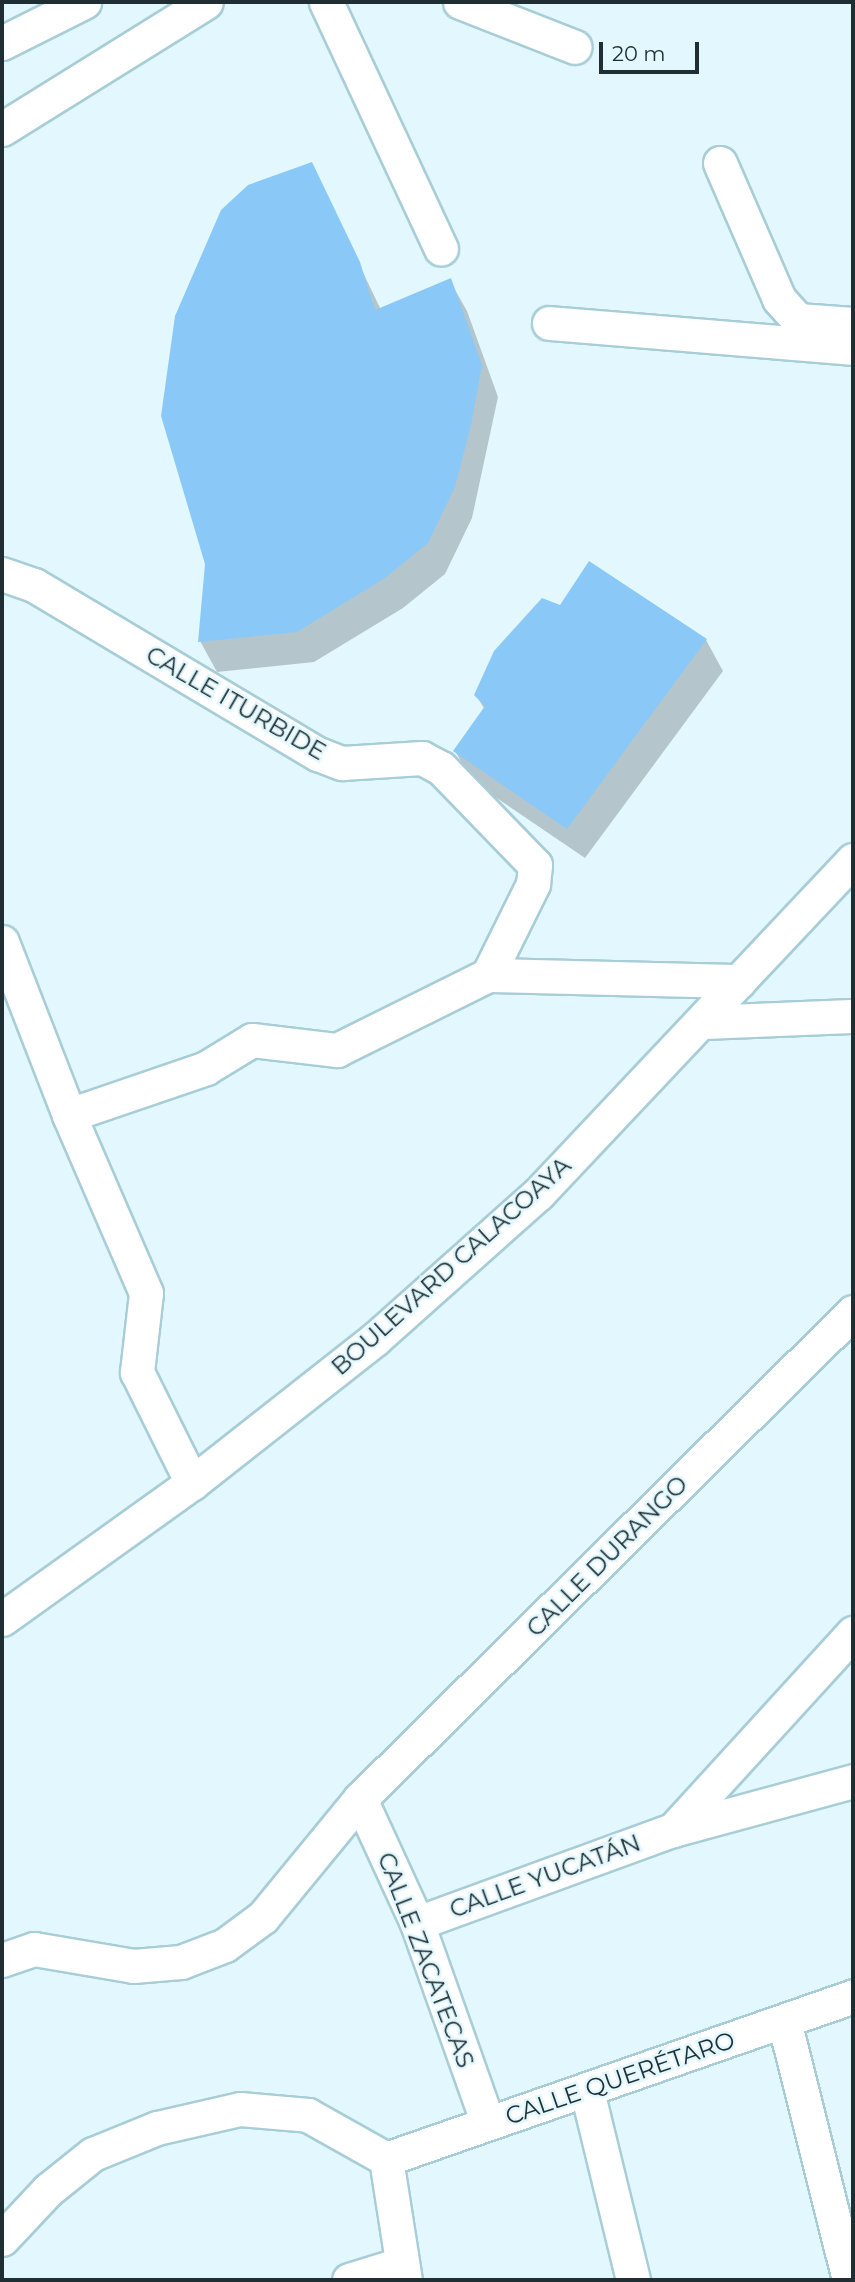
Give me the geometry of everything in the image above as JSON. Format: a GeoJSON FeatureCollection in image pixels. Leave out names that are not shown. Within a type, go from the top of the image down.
{"type":"FeatureCollection","features":[{"type":"Feature","properties":{"kind":"street"},"geometry":{"type":"LineString","coordinates":[[2,43],[83,2]]}},
{"type":"Feature","properties":{"kind":"street"},"geometry":{"type":"LineString","coordinates":[[2,130],[206,2]]}},
{"type":"Feature","properties":{"kind":"street"},"geometry":{"type":"LineString","coordinates":[[326,2],[441,249]]}},
{"type":"Feature","properties":{"kind":"street"},"geometry":{"type":"LineString","coordinates":[[460,2],[575,47]]}},
{"type":"Feature","properties":{"kind":"street"},"geometry":{"type":"LineString","coordinates":[[720,163],[779,299],[798,320],[853,324]]}},
{"type":"Feature","properties":{"kind":"street"},"geometry":{"type":"LineString","coordinates":[[549,323],[853,348]]}},
{"type":"Feature","properties":{"kind":"street","name":"CALLE ITURBIDE"},"geometry":{"type":"LineString","coordinates":[[2,574],[34,584],[317,754],[342,764],[422,758],[441,768],[535,865],[533,884],[488,975]]}},
{"type":"Feature","properties":{"kind":"street","name":"BOULEVARD CALACOAYA"},"geometry":{"type":"LineString","coordinates":[[2,1619],[192,1483],[375,1339],[538,1194],[853,860]]}},
{"type":"Feature","properties":{"kind":"street"},"geometry":{"type":"LineString","coordinates":[[2,942],[69,1115],[146,1293],[137,1372],[192,1483]]}},
{"type":"Feature","properties":{"kind":"street"},"geometry":{"type":"LineString","coordinates":[[69,1115],[206,1069],[252,1040],[337,1050],[488,975],[739,982]]}},
{"type":"Feature","properties":{"kind":"street"},"geometry":{"type":"LineString","coordinates":[[702,1022],[853,1016]]}},
{"type":"Feature","properties":{"kind":"street","name":"CALLE DURANGO"},"geometry":{"type":"LineString","coordinates":[[2,1960],[34,1949],[133,1966],[181,1962],[225,1945],[263,1917],[360,1799],[852,1319]]}},
{"type":"Feature","properties":{"kind":"street","name":"CALLE YUCATÁN"},"geometry":{"type":"LineString","coordinates":[[673,1830],[853,1633]]}},
{"type":"Feature","properties":{"kind":"street","name":"CALLE YUCATÁN"},"geometry":{"type":"LineString","coordinates":[[417,1923],[673,1830],[853,1781]]}},
{"type":"Feature","properties":{"kind":"street","name":"CALLE ZACATECAS"},"geometry":{"type":"LineString","coordinates":[[360,1799],[417,1923],[488,2123]]}},
{"type":"Feature","properties":{"kind":"street","name":"CALLE QUERÉTARO"},"geometry":{"type":"LineString","coordinates":[[386,2159],[853,1996]]}},
{"type":"Feature","properties":{"kind":"street"},"geometry":{"type":"LineString","coordinates":[[784,2021],[849,2280]]}},
{"type":"Feature","properties":{"kind":"street"},"geometry":{"type":"LineString","coordinates":[[587,2091],[633,2280]]}},
{"type":"Feature","properties":{"kind":"street"},"geometry":{"type":"LineString","coordinates":[[2,2239],[48,2190],[93,2154],[157,2128],[240,2109],[308,2115],[386,2159],[403,2272],[349,2280]]}},
{"type":"Feature","properties":{"kind":"building"},"geometry":{"type":"Polygon","coordinates":[[[312,162],[360,262],[375,310],[451,278],[482,365],[471,425],[455,487],[428,543],[385,578],[297,632],[198,642],[205,564],[161,416],[175,316],[221,210],[248,185],[312,162]]]}},
{"type":"Feature","properties":{"kind":"building"},"geometry":{"type":"Polygon","coordinates":[[[589,561],[707,639],[567,829],[453,751],[485,706],[474,695],[494,651],[542,598],[560,605],[589,561]]]}}]}
